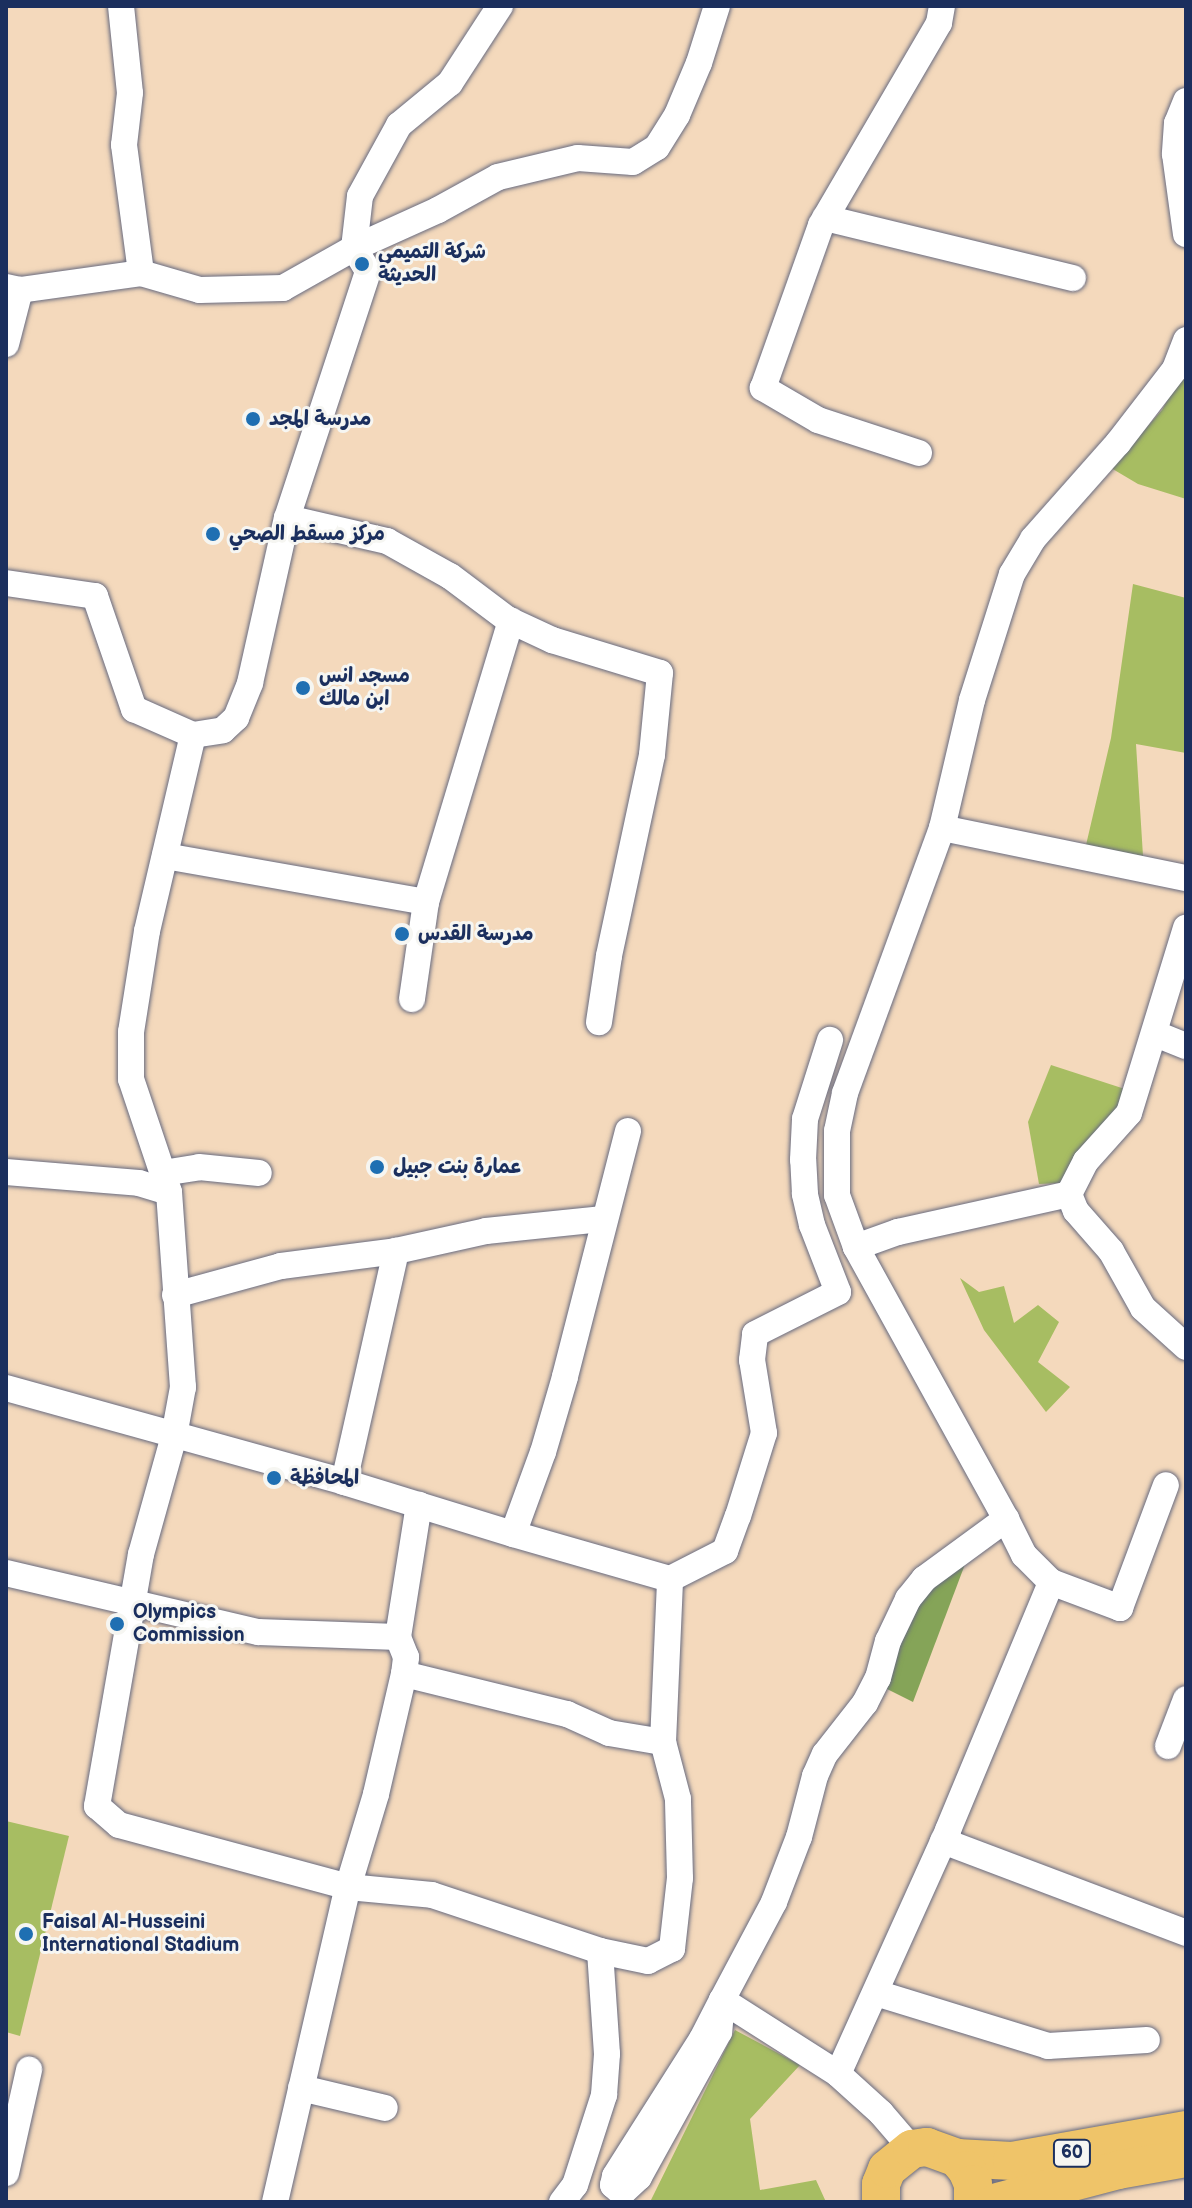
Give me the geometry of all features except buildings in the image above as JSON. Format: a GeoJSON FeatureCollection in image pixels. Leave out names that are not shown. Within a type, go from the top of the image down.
{"type":"FeatureCollection","features":[{"type":"Feature","properties":{"kind":"highway","name":"60"},"geometry":{"type":"LineString","coordinates":[[912,2149],[943,2150],[957,2158],[1012,2161],[1186,2130]]}},
{"type":"Feature","properties":{"kind":"highway"},"geometry":{"type":"LineString","coordinates":[[877,2196],[898,2157],[912,2149]]}},
{"type":"Feature","properties":{"kind":"highway"},"geometry":{"type":"LineString","coordinates":[[957,2158],[973,2184],[973,2202]]}},
{"type":"Feature","properties":{"kind":"highway","name":"60"},"geometry":{"type":"LineString","coordinates":[[997,2202],[1105,2173],[1186,2158]]}},
{"type":"Feature","properties":{"kind":"street"},"geometry":{"type":"LineString","coordinates":[[121,6],[130,93],[124,145],[141,273]]}},
{"type":"Feature","properties":{"kind":"street"},"geometry":{"type":"LineString","coordinates":[[7,590],[95,596],[134,709],[193,735],[223,730],[236,718],[250,683],[287,518],[368,271],[354,248],[360,196],[399,125],[450,83],[500,6]]}},
{"type":"Feature","properties":{"kind":"street"},"geometry":{"type":"LineString","coordinates":[[6,344],[13,288],[141,273],[200,290],[283,288],[354,248],[438,210],[498,177],[578,158],[633,162],[657,147],[677,115],[699,63],[717,6]]}},
{"type":"Feature","properties":{"kind":"street"},"geometry":{"type":"LineString","coordinates":[[919,453],[818,420],[763,388],[825,218],[932,35],[942,6]]}},
{"type":"Feature","properties":{"kind":"street"},"geometry":{"type":"LineString","coordinates":[[1186,101],[1177,123],[1175,154],[1186,234]]}},
{"type":"Feature","properties":{"kind":"street"},"geometry":{"type":"LineString","coordinates":[[825,218],[1073,278]]}},
{"type":"Feature","properties":{"kind":"street"},"geometry":{"type":"LineString","coordinates":[[1166,1485],[1120,1608],[1051,1582],[1024,1555],[856,1247],[835,1177],[840,1111],[942,828],[972,700],[1012,574],[1033,539],[1118,443],[1175,369],[1186,340]]}},
{"type":"Feature","properties":{"kind":"street"},"geometry":{"type":"LineString","coordinates":[[287,518],[387,541],[450,576],[511,621],[552,640],[660,673],[652,755],[609,956],[599,1022]]}},
{"type":"Feature","properties":{"kind":"street"},"geometry":{"type":"LineString","coordinates":[[412,999],[426,902],[511,621]]}},
{"type":"Feature","properties":{"kind":"street"},"geometry":{"type":"LineString","coordinates":[[193,735],[147,931],[131,1032],[131,1079],[166,1182],[183,1387],[174,1436],[141,1554],[97,1806],[119,1825],[348,1887],[432,1895],[600,1951],[648,1961],[672,1949],[680,1878],[678,1799],[663,1742],[670,1579]]}},
{"type":"Feature","properties":{"kind":"street"},"geometry":{"type":"LineString","coordinates":[[942,828],[1186,878]]}},
{"type":"Feature","properties":{"kind":"street"},"geometry":{"type":"LineString","coordinates":[[165,856],[426,902]]}},
{"type":"Feature","properties":{"kind":"street"},"geometry":{"type":"LineString","coordinates":[[1186,928],[1156,1034],[1129,1113],[1086,1161],[1069,1194],[1076,1211],[1111,1251],[1143,1308],[1186,1347]]}},
{"type":"Feature","properties":{"kind":"street"},"geometry":{"type":"LineString","coordinates":[[1156,1034],[1186,1046]]}},
{"type":"Feature","properties":{"kind":"street"},"geometry":{"type":"LineString","coordinates":[[6,1388],[344,1482],[670,1579],[725,1551],[738,1516],[764,1433],[752,1360],[755,1334],[838,1292],[812,1225],[805,1194],[803,1160],[805,1119],[830,1040]]}},
{"type":"Feature","properties":{"kind":"street"},"geometry":{"type":"LineString","coordinates":[[513,1534],[560,1392],[628,1131]]}},
{"type":"Feature","properties":{"kind":"street"},"geometry":{"type":"LineString","coordinates":[[6,1172],[139,1183],[166,1182],[199,1167],[259,1173]]}},
{"type":"Feature","properties":{"kind":"street"},"geometry":{"type":"LineString","coordinates":[[856,1247],[898,1232],[1069,1194]]}},
{"type":"Feature","properties":{"kind":"street"},"geometry":{"type":"LineString","coordinates":[[175,1295],[281,1266],[396,1251],[486,1231],[603,1219]]}},
{"type":"Feature","properties":{"kind":"street"},"geometry":{"type":"LineString","coordinates":[[344,1482],[396,1251]]}},
{"type":"Feature","properties":{"kind":"street"},"geometry":{"type":"LineString","coordinates":[[275,2202],[348,1887],[376,1794],[404,1674],[406,1657],[398,1637],[419,1505]]}},
{"type":"Feature","properties":{"kind":"street"},"geometry":{"type":"LineString","coordinates":[[603,2191],[702,2039],[774,1902],[799,1837],[815,1776],[825,1754],[865,1703],[878,1678],[888,1641],[908,1599],[924,1579],[1006,1519]]}},
{"type":"Feature","properties":{"kind":"street"},"geometry":{"type":"LineString","coordinates":[[6,1573],[258,1632],[398,1637]]}},
{"type":"Feature","properties":{"kind":"street"},"geometry":{"type":"LineString","coordinates":[[838,2074],[943,1841],[1051,1582]]}},
{"type":"Feature","properties":{"kind":"street"},"geometry":{"type":"LineString","coordinates":[[404,1674],[567,1714],[609,1733],[663,1742]]}},
{"type":"Feature","properties":{"kind":"street"},"geometry":{"type":"LineString","coordinates":[[1168,1746],[1186,1699]]}},
{"type":"Feature","properties":{"kind":"street"},"geometry":{"type":"LineString","coordinates":[[943,1841],[1186,1933]]}},
{"type":"Feature","properties":{"kind":"street"},"geometry":{"type":"LineString","coordinates":[[562,2202],[575,2185],[604,2095],[607,2054],[600,1951]]}},
{"type":"Feature","properties":{"kind":"street"},"geometry":{"type":"LineString","coordinates":[[876,1993],[1048,2046],[1147,2040]]}},
{"type":"Feature","properties":{"kind":"street"},"geometry":{"type":"LineString","coordinates":[[722,2000],[838,2074],[881,2113],[912,2149]]}},
{"type":"Feature","properties":{"kind":"street"},"geometry":{"type":"LineString","coordinates":[[6,2173],[29,2070]]}},
{"type":"Feature","properties":{"kind":"street"},"geometry":{"type":"LineString","coordinates":[[301,2088],[385,2108]]}},
{"type":"Feature","properties":{"kind":"green space"},"geometry":{"type":"Polygon","coordinates":[[[1186,366],[1186,499],[1138,484],[1111,468],[1162,410],[1186,366]]]}},
{"type":"Feature","properties":{"kind":"green space"},"geometry":{"type":"Polygon","coordinates":[[[1133,584],[1186,598],[1186,753],[1136,744],[1143,856],[1086,845],[1111,738],[1133,584]]]}},
{"type":"Feature","properties":{"kind":"green space"},"geometry":{"type":"Polygon","coordinates":[[[1051,1065],[1131,1091],[1062,1183],[1039,1184],[1028,1122],[1051,1065]]]}},
{"type":"Feature","properties":{"kind":"green space"},"geometry":{"type":"Polygon","coordinates":[[[960,1278],[979,1292],[1004,1286],[1014,1323],[1038,1305],[1059,1322],[1038,1362],[1070,1387],[1046,1412],[984,1330],[960,1278]]]}},
{"type":"Feature","properties":{"kind":"green space"},"geometry":{"type":"Polygon","coordinates":[[[967,1559],[913,1702],[881,1686],[926,1591],[967,1559]]]}},
{"type":"Feature","properties":{"kind":"green space","name":"Faisal Al-Husseini International Stadium"},"geometry":{"type":"Polygon","coordinates":[[[6,1821],[69,1836],[20,2036],[6,2032],[6,1821]]]}},
{"type":"Feature","properties":{"kind":"green space"},"geometry":{"type":"Polygon","coordinates":[[[735,2030],[800,2065],[750,2119],[760,2190],[816,2180],[826,2202],[650,2202],[735,2030]]]}},
{"type":"Feature","properties":{"kind":"place","name":"شركة التميمي الحديثة"},"geometry":{"type":"Point","coordinates":[362,264]}},
{"type":"Feature","properties":{"kind":"place","name":"مدرسة المجد"},"geometry":{"type":"Point","coordinates":[253,419]}},
{"type":"Feature","properties":{"kind":"place","name":"مركز مسقط الصحي"},"geometry":{"type":"Point","coordinates":[213,534]}},
{"type":"Feature","properties":{"kind":"place","name":"مسجد انس ابن مالك"},"geometry":{"type":"Point","coordinates":[303,688]}},
{"type":"Feature","properties":{"kind":"place","name":"مدرسة القدس"},"geometry":{"type":"Point","coordinates":[402,934]}},
{"type":"Feature","properties":{"kind":"place","name":"عمارة بنت جبيل"},"geometry":{"type":"Point","coordinates":[377,1167]}},
{"type":"Feature","properties":{"kind":"place","name":"المحافظة"},"geometry":{"type":"Point","coordinates":[274,1478]}},
{"type":"Feature","properties":{"kind":"place","name":"Olympics Commission"},"geometry":{"type":"Point","coordinates":[117,1624]}},
{"type":"Feature","properties":{"kind":"place","name":"Faisal Al-Husseini International Stadium"},"geometry":{"type":"Point","coordinates":[26,1934]}}]}
